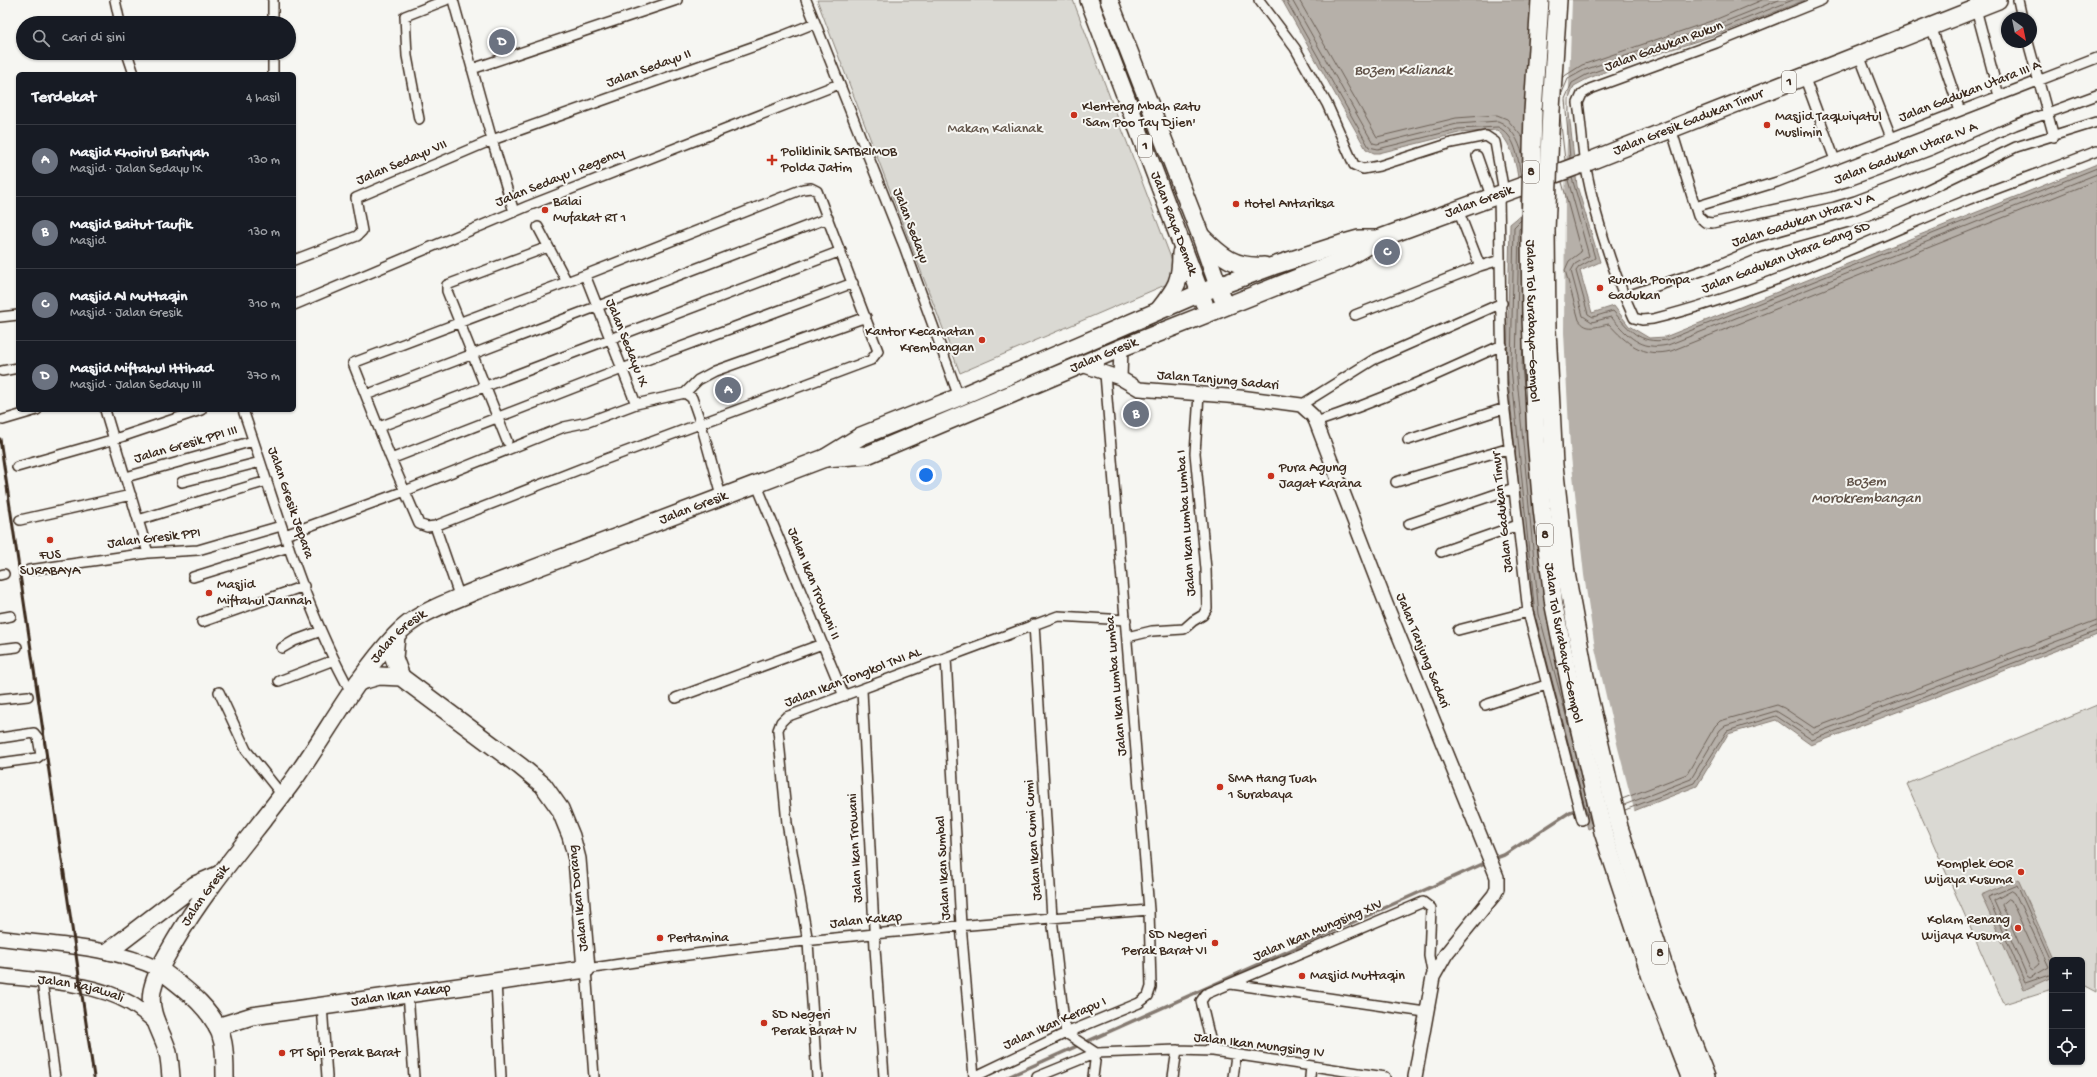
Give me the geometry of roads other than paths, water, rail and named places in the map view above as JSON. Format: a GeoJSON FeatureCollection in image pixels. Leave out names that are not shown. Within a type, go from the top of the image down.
{"type":"FeatureCollection","features":[{"type":"Feature","properties":{"kind":"highway","name":"Jalan Raya Demak"},"geometry":{"type":"LineString","coordinates":[[1090,0],[1207,313]]}},
{"type":"Feature","properties":{"kind":"highway","name":"Jalan Raya Demak"},"geometry":{"type":"LineString","coordinates":[[1109,0],[1200,234],[1225,307]]}},
{"type":"Feature","properties":{"kind":"highway","name":"Jalan Tol Surabaya–Gempol"},"geometry":{"type":"LineString","coordinates":[[1540,0],[1533,112],[1530,232],[1531,324],[1536,439],[1544,530],[1554,606],[1573,700],[1652,977],[1690,1077]]}},
{"type":"Feature","properties":{"kind":"highway","name":"Jalan Tol Surabaya–Gempol"},"geometry":{"type":"LineString","coordinates":[[1558,0],[1546,230],[1547,330],[1554,465],[1566,573],[1611,830],[1706,1077]]}},
{"type":"Feature","properties":{"kind":"highway","name":"Jalan Gresik Gadukan Timur"},"geometry":{"type":"LineString","coordinates":[[1582,164],[1998,0]]}},
{"type":"Feature","properties":{"kind":"highway","name":"Jalan Gresik"},"geometry":{"type":"LineString","coordinates":[[825,458],[867,455],[1121,348],[1345,259],[1378,239],[1582,164]]}},
{"type":"Feature","properties":{"kind":"highway"},"geometry":{"type":"LineString","coordinates":[[1200,234],[1216,250],[1235,263],[1248,267],[1272,266]]}},
{"type":"Feature","properties":{"kind":"highway","name":"Jalan Gresik"},"geometry":{"type":"LineString","coordinates":[[170,1077],[168,1050],[155,1022],[152,992],[159,969],[186,921],[220,874],[282,795],[355,687],[396,636],[424,614],[460,598],[721,496],[825,458],[861,436],[959,397],[1200,293],[1272,266],[1341,244],[1359,239],[1378,239]]}},
{"type":"Feature","properties":{"kind":"highway"},"geometry":{"type":"LineString","coordinates":[[1158,311],[1174,291],[1180,278],[1182,243]]}},
{"type":"Feature","properties":{"kind":"highway"},"geometry":{"type":"LineString","coordinates":[[355,687],[379,676],[401,677],[394,658],[396,636]]}},
{"type":"Feature","properties":{"kind":"highway","name":"Jalan Ikan Dorang"},"geometry":{"type":"LineString","coordinates":[[401,677],[543,785],[560,809],[571,836],[577,859],[586,969]]}},
{"type":"Feature","properties":{"kind":"highway"},"geometry":{"type":"LineString","coordinates":[[109,951],[195,885],[220,874]]}},
{"type":"Feature","properties":{"kind":"highway"},"geometry":{"type":"LineString","coordinates":[[159,969],[176,982],[206,1010],[217,1027],[223,1043],[225,1077]]}},
{"type":"Feature","properties":{"kind":"highway","name":"Jalan Ikan Kakap"},"geometry":{"type":"LineString","coordinates":[[217,1027],[252,1016],[586,969]]}},
{"type":"Feature","properties":{"kind":"main road"},"geometry":{"type":"LineString","coordinates":[[0,938],[109,951],[137,959],[159,969]]}},
{"type":"Feature","properties":{"kind":"main road","name":"Jalan Rajawali"},"geometry":{"type":"LineString","coordinates":[[0,976],[42,981],[108,993],[130,1002],[155,1022]]}},
{"type":"Feature","properties":{"kind":"street"},"geometry":{"type":"LineString","coordinates":[[115,0],[118,16]]}},
{"type":"Feature","properties":{"kind":"street"},"geometry":{"type":"LineString","coordinates":[[273,0],[273,16]]}},
{"type":"Feature","properties":{"kind":"street"},"geometry":{"type":"LineString","coordinates":[[419,119],[407,56],[405,16],[446,0]]}},
{"type":"Feature","properties":{"kind":"street"},"geometry":{"type":"LineString","coordinates":[[454,0],[492,140],[514,212]]}},
{"type":"Feature","properties":{"kind":"street"},"geometry":{"type":"LineString","coordinates":[[472,69],[678,0]]}},
{"type":"Feature","properties":{"kind":"street","name":"Jalan Sedayu"},"geometry":{"type":"LineString","coordinates":[[806,0],[904,246],[959,397]]}},
{"type":"Feature","properties":{"kind":"street","name":"Jalan Gadukan Timur"},"geometry":{"type":"LineString","coordinates":[[1259,0],[1295,48],[1327,104],[1354,166],[1363,169],[1379,166],[1451,143],[1486,136],[1495,142],[1502,193],[1500,260],[1502,303],[1502,385],[1528,612],[1580,814]]}},
{"type":"Feature","properties":{"kind":"street","name":"Jalan Gadukan Rukun"},"geometry":{"type":"LineString","coordinates":[[1582,164],[1578,101],[1582,94],[1616,79],[1716,43],[1822,0]]}},
{"type":"Feature","properties":{"kind":"street"},"geometry":{"type":"LineString","coordinates":[[2018,0],[2021,12]]}},
{"type":"Feature","properties":{"kind":"street"},"geometry":{"type":"LineString","coordinates":[[1976,9],[1999,96]]}},
{"type":"Feature","properties":{"kind":"street","name":"Jalan Sedayu II"},"geometry":{"type":"LineString","coordinates":[[492,140],[780,37],[815,23]]}},
{"type":"Feature","properties":{"kind":"street"},"geometry":{"type":"LineString","coordinates":[[1932,26],[1960,111]]}},
{"type":"Feature","properties":{"kind":"street"},"geometry":{"type":"LineString","coordinates":[[2030,48],[2054,137]]}},
{"type":"Feature","properties":{"kind":"street"},"geometry":{"type":"LineString","coordinates":[[1860,55],[1891,137]]}},
{"type":"Feature","properties":{"kind":"street","name":"Jalan Gadukan Utara III A"},"geometry":{"type":"LineString","coordinates":[[1696,212],[1835,160],[2097,58]]}},
{"type":"Feature","properties":{"kind":"street"},"geometry":{"type":"LineString","coordinates":[[129,60],[133,72]]}},
{"type":"Feature","properties":{"kind":"street"},"geometry":{"type":"LineString","coordinates":[[273,60],[273,72]]}},
{"type":"Feature","properties":{"kind":"street"},"geometry":{"type":"LineString","coordinates":[[1804,76],[1835,160]]}},
{"type":"Feature","properties":{"kind":"street","name":"Jalan Sedayu I Regency"},"geometry":{"type":"LineString","coordinates":[[296,304],[514,212],[839,84]]}},
{"type":"Feature","properties":{"kind":"street","name":"Jalan Gadukan Utara IV A"},"geometry":{"type":"LineString","coordinates":[[1696,212],[1705,222],[1723,222],[1832,197],[1887,179],[2047,113],[2097,95]]}},
{"type":"Feature","properties":{"kind":"street","name":"Jalan Gadukan Utara V A"},"geometry":{"type":"LineString","coordinates":[[1626,296],[1713,267],[1760,247],[1859,219],[1908,199],[2016,147],[2054,137],[2097,122]]}},
{"type":"Feature","properties":{"kind":"street"},"geometry":{"type":"LineString","coordinates":[[1671,128],[1696,212]]}},
{"type":"Feature","properties":{"kind":"street","name":"Jalan Sedayu VII"},"geometry":{"type":"LineString","coordinates":[[296,259],[357,236],[362,231],[356,198],[492,140]]}},
{"type":"Feature","properties":{"kind":"street","name":"Jalan Gadukan Utara Gang SD"},"geometry":{"type":"LineString","coordinates":[[1582,164],[1614,267],[1634,318],[1642,320],[1665,316],[1723,299],[1855,248],[1968,200],[2097,152]]}},
{"type":"Feature","properties":{"kind":"street","name":"Jalan Gadukan Timur"},"geometry":{"type":"LineString","coordinates":[[1477,156],[1502,193]]}},
{"type":"Feature","properties":{"kind":"street"},"geometry":{"type":"LineString","coordinates":[[803,188],[811,188],[817,191],[828,218],[878,351],[871,360],[434,526],[427,527],[419,524],[391,459],[353,363],[567,282],[803,188]]}},
{"type":"Feature","properties":{"kind":"street"},"geometry":{"type":"LineString","coordinates":[[1458,210],[1480,266]]}},
{"type":"Feature","properties":{"kind":"street"},"geometry":{"type":"LineString","coordinates":[[366,395],[828,218]]}},
{"type":"Feature","properties":{"kind":"street"},"geometry":{"type":"LineString","coordinates":[[538,227],[567,282]]}},
{"type":"Feature","properties":{"kind":"street"},"geometry":{"type":"LineString","coordinates":[[507,441],[447,291],[448,285],[548,247]]}},
{"type":"Feature","properties":{"kind":"street"},"geometry":{"type":"LineString","coordinates":[[379,427],[841,251]]}},
{"type":"Feature","properties":{"kind":"street"},"geometry":{"type":"LineString","coordinates":[[1355,315],[1480,266],[1500,260]]}},
{"type":"Feature","properties":{"kind":"street","name":"Jalan Sedayu IX"},"geometry":{"type":"LineString","coordinates":[[585,275],[636,404],[685,393]]}},
{"type":"Feature","properties":{"kind":"street"},"geometry":{"type":"LineString","coordinates":[[391,459],[622,369],[853,283]]}},
{"type":"Feature","properties":{"kind":"street"},"geometry":{"type":"LineString","coordinates":[[1301,405],[1373,360],[1502,303]]}},
{"type":"Feature","properties":{"kind":"street"},"geometry":{"type":"LineString","coordinates":[[0,318],[16,315]]}},
{"type":"Feature","properties":{"kind":"street"},"geometry":{"type":"LineString","coordinates":[[721,496],[702,424],[692,398],[685,393],[698,380],[715,370],[866,317]]}},
{"type":"Feature","properties":{"kind":"street"},"geometry":{"type":"LineString","coordinates":[[1316,422],[1359,408],[1502,345]]}},
{"type":"Feature","properties":{"kind":"street"},"geometry":{"type":"LineString","coordinates":[[1120,378],[1121,348]]}},
{"type":"Feature","properties":{"kind":"street","name":"Jalan Tanjung Sadari"},"geometry":{"type":"LineString","coordinates":[[1082,365],[1120,378],[1139,390],[1240,397],[1301,405],[1313,416],[1316,422],[1386,604],[1497,877],[1497,889],[1494,895],[1446,954],[1432,977],[1415,1077]]}},
{"type":"Feature","properties":{"kind":"street"},"geometry":{"type":"LineString","coordinates":[[2,371],[16,368]]}},
{"type":"Feature","properties":{"kind":"street","name":"Jalan Ikan Lumba Lumba"},"geometry":{"type":"LineString","coordinates":[[1105,374],[1149,910],[1151,987],[1148,996]]}},
{"type":"Feature","properties":{"kind":"street","name":"Jalan Ikan Lumba Lumba I"},"geometry":{"type":"LineString","coordinates":[[1127,637],[1152,631],[1184,629],[1193,620],[1203,615],[1207,608],[1206,569],[1195,453],[1195,434],[1199,395]]}},
{"type":"Feature","properties":{"kind":"street"},"geometry":{"type":"LineString","coordinates":[[285,535],[405,491],[564,427],[588,422],[636,404]]}},
{"type":"Feature","properties":{"kind":"street"},"geometry":{"type":"LineString","coordinates":[[1408,440],[1505,408]]}},
{"type":"Feature","properties":{"kind":"street"},"geometry":{"type":"LineString","coordinates":[[3,420],[30,412]]}},
{"type":"Feature","properties":{"kind":"street"},"geometry":{"type":"LineString","coordinates":[[106,412],[148,553]]}},
{"type":"Feature","properties":{"kind":"street"},"geometry":{"type":"LineString","coordinates":[[17,467],[115,439],[195,412]]}},
{"type":"Feature","properties":{"kind":"street","name":"Jalan Gresik Jepara"},"geometry":{"type":"LineString","coordinates":[[243,412],[281,526],[321,631],[334,660],[355,687]]}},
{"type":"Feature","properties":{"kind":"street","name":"Jalan Gresik PPI III"},"geometry":{"type":"LineString","coordinates":[[126,477],[253,441]]}},
{"type":"Feature","properties":{"kind":"street"},"geometry":{"type":"LineString","coordinates":[[1396,482],[1510,448]]}},
{"type":"Feature","properties":{"kind":"street"},"geometry":{"type":"LineString","coordinates":[[182,482],[260,462]]}},
{"type":"Feature","properties":{"kind":"street"},"geometry":{"type":"LineString","coordinates":[[138,520],[267,481]]}},
{"type":"Feature","properties":{"kind":"street","name":"Jalan Ikan Trowani II"},"geometry":{"type":"LineString","coordinates":[[756,483],[844,696]]}},
{"type":"Feature","properties":{"kind":"street"},"geometry":{"type":"LineString","coordinates":[[1409,524],[1514,488]]}},
{"type":"Feature","properties":{"kind":"street"},"geometry":{"type":"LineString","coordinates":[[20,520],[131,496]]}},
{"type":"Feature","properties":{"kind":"street"},"geometry":{"type":"LineString","coordinates":[[1441,552],[1518,525]]}},
{"type":"Feature","properties":{"kind":"street","name":"Jalan Gresik PPI"},"geometry":{"type":"LineString","coordinates":[[29,570],[148,553],[198,550],[281,526]]}},
{"type":"Feature","properties":{"kind":"street"},"geometry":{"type":"LineString","coordinates":[[434,526],[460,598]]}},
{"type":"Feature","properties":{"kind":"street"},"geometry":{"type":"LineString","coordinates":[[193,578],[289,548]]}},
{"type":"Feature","properties":{"kind":"street"},"geometry":{"type":"LineString","coordinates":[[202,622],[304,586]]}},
{"type":"Feature","properties":{"kind":"street"},"geometry":{"type":"LineString","coordinates":[[1458,630],[1528,612]]}},
{"type":"Feature","properties":{"kind":"street"},"geometry":{"type":"LineString","coordinates":[[0,618],[11,616]]}},
{"type":"Feature","properties":{"kind":"street","name":"Jalan Ikan Tongkol TNI AL"},"geometry":{"type":"LineString","coordinates":[[818,1077],[808,942],[787,823],[778,730],[781,722],[786,717],[1058,616],[1126,620]]}},
{"type":"Feature","properties":{"kind":"street","name":"Jalan Ikan Cumi Cumi"},"geometry":{"type":"LineString","coordinates":[[1034,624],[1052,918],[1066,1033]]}},
{"type":"Feature","properties":{"kind":"street"},"geometry":{"type":"LineString","coordinates":[[282,648],[294,641],[321,631]]}},
{"type":"Feature","properties":{"kind":"street"},"geometry":{"type":"LineString","coordinates":[[676,698],[822,644]]}},
{"type":"Feature","properties":{"kind":"street"},"geometry":{"type":"LineString","coordinates":[[0,649],[16,647]]}},
{"type":"Feature","properties":{"kind":"street","name":"Jalan Ikan Sumbal"},"geometry":{"type":"LineString","coordinates":[[946,658],[961,925],[974,1077]]}},
{"type":"Feature","properties":{"kind":"street"},"geometry":{"type":"LineString","coordinates":[[279,681],[334,660]]}},
{"type":"Feature","properties":{"kind":"street"},"geometry":{"type":"LineString","coordinates":[[1485,705],[1546,685]]}},
{"type":"Feature","properties":{"kind":"street","name":"Jalan Ikan Trowani"},"geometry":{"type":"LineString","coordinates":[[862,690],[874,934],[884,1077]]}},
{"type":"Feature","properties":{"kind":"street"},"geometry":{"type":"LineString","coordinates":[[219,692],[246,750],[282,795]]}},
{"type":"Feature","properties":{"kind":"street"},"geometry":{"type":"LineString","coordinates":[[0,699],[28,696]]}},
{"type":"Feature","properties":{"kind":"street"},"geometry":{"type":"LineString","coordinates":[[0,738],[34,733],[38,736],[41,755],[37,758],[0,763]]}},
{"type":"Feature","properties":{"kind":"street","name":"Jalan Ikan Mungsing XIV"},"geometry":{"type":"LineString","coordinates":[[1213,1051],[1201,1001],[1206,994],[1423,902],[1431,908],[1429,956],[1432,977]]}},
{"type":"Feature","properties":{"kind":"street","name":"Jalan Kakap"},"geometry":{"type":"LineString","coordinates":[[586,969],[659,958],[874,934],[961,925],[1149,910]]}},
{"type":"Feature","properties":{"kind":"street","name":"Jalan Ikan Dorang"},"geometry":{"type":"LineString","coordinates":[[586,969],[594,1077]]}},
{"type":"Feature","properties":{"kind":"street"},"geometry":{"type":"LineString","coordinates":[[42,981],[55,1077]]}},
{"type":"Feature","properties":{"kind":"street"},"geometry":{"type":"LineString","coordinates":[[496,981],[501,1077]]}},
{"type":"Feature","properties":{"kind":"street"},"geometry":{"type":"LineString","coordinates":[[1229,984],[1425,1012]]}},
{"type":"Feature","properties":{"kind":"street"},"geometry":{"type":"LineString","coordinates":[[408,993],[414,1077]]}},
{"type":"Feature","properties":{"kind":"street","name":"Jalan Ikan Kerapu I"},"geometry":{"type":"LineString","coordinates":[[974,1077],[1066,1033],[1138,1003],[1148,996]]}},
{"type":"Feature","properties":{"kind":"street"},"geometry":{"type":"LineString","coordinates":[[322,1005],[327,1077]]}},
{"type":"Feature","properties":{"kind":"street"},"geometry":{"type":"LineString","coordinates":[[1066,1033],[1096,1053],[1093,1077]]}},
{"type":"Feature","properties":{"kind":"street"},"geometry":{"type":"LineString","coordinates":[[1173,1077],[1177,1050]]}},
{"type":"Feature","properties":{"kind":"street","name":"Jalan Ikan Mungsing IV"},"geometry":{"type":"LineString","coordinates":[[1037,1077],[1096,1053],[1177,1050],[1213,1051],[1236,1056],[1385,1077]]}},
{"type":"Feature","properties":{"kind":"street"},"geometry":{"type":"LineString","coordinates":[[1233,1077],[1236,1056]]}},
{"type":"Feature","properties":{"kind":"street"},"geometry":{"type":"LineString","coordinates":[[1310,1077],[1311,1066]]}},
{"type":"Feature","properties":{"kind":"water","name":"Bozem Morokrembangan"},"geometry":{"type":"Polygon","coordinates":[[[1282,0],[1805,0],[1722,33],[1617,67],[1574,86],[1569,99],[1569,113],[1577,186],[1600,262],[1580,271],[1592,313],[1614,306],[1629,326],[1649,338],[1665,337],[2097,164],[2097,635],[1811,745],[1776,720],[1728,734],[1697,786],[1588,829],[1531,616],[1507,367],[1510,224],[1522,214],[1517,169],[1514,158],[1505,138],[1497,130],[1459,133],[1379,153],[1374,153],[1366,149],[1282,0]]]}},
{"type":"Feature","properties":{"kind":"water","name":"Kolam Renang Wijaya Kusuma"},"geometry":{"type":"Polygon","coordinates":[[[2018,879],[2053,957],[2049,957],[2049,978],[2024,990],[1981,895],[2018,879]]]}},
{"type":"Feature","properties":{"kind":"waterway"},"geometry":{"type":"LineString","coordinates":[[1493,859],[1504,855],[1570,812],[1579,809]]}},
{"type":"Feature","properties":{"kind":"waterway"},"geometry":{"type":"LineString","coordinates":[[1008,1077],[1487,862]]}},
{"type":"Feature","properties":{"kind":"railway"},"geometry":{"type":"LineString","coordinates":[[0,439],[94,1077]]}},
{"type":"Feature","properties":{"kind":"place","name":"Masjid Miftahul Ittihad"},"geometry":{"type":"Point","coordinates":[502,42]}},
{"type":"Feature","properties":{"kind":"place","name":"Klenteng Mbah Ratu 'Sam Poo Tay Djien'"},"geometry":{"type":"Point","coordinates":[1074,115]}},
{"type":"Feature","properties":{"kind":"place","name":"Masjid Taqwiyatul Muslimin"},"geometry":{"type":"Point","coordinates":[1767,125]}},
{"type":"Feature","properties":{"kind":"place","name":"Poliklinik SATBRIMOB Polda Jatim"},"geometry":{"type":"Point","coordinates":[772,160]}},
{"type":"Feature","properties":{"kind":"place","name":"Hotel Antariksa"},"geometry":{"type":"Point","coordinates":[1236,204]}},
{"type":"Feature","properties":{"kind":"place","name":"Balai Mufakat RT 1"},"geometry":{"type":"Point","coordinates":[545,210]}},
{"type":"Feature","properties":{"kind":"place","name":"Masjid Al Muttaqin"},"geometry":{"type":"Point","coordinates":[1387,252]}},
{"type":"Feature","properties":{"kind":"place","name":"Rumah Pompa Gadukan"},"geometry":{"type":"Point","coordinates":[1600,288]}},
{"type":"Feature","properties":{"kind":"place","name":"Kantor Kecamatan Krembangan"},"geometry":{"type":"Point","coordinates":[982,340]}},
{"type":"Feature","properties":{"kind":"place","name":"Masjid Khoirul Bariyah"},"geometry":{"type":"Point","coordinates":[728,390]}},
{"type":"Feature","properties":{"kind":"place","name":"Masjid Baitut Taufik"},"geometry":{"type":"Point","coordinates":[1136,414]}},
{"type":"Feature","properties":{"kind":"place","name":"Pura Agung Jagat Karana"},"geometry":{"type":"Point","coordinates":[1271,476]}},
{"type":"Feature","properties":{"kind":"place","name":"FUS SURABAYA"},"geometry":{"type":"Point","coordinates":[50,540]}},
{"type":"Feature","properties":{"kind":"place","name":"Masjid Miftahul Jannah"},"geometry":{"type":"Point","coordinates":[209,593]}},
{"type":"Feature","properties":{"kind":"place","name":"SMA Hang Tuah 1 Surabaya"},"geometry":{"type":"Point","coordinates":[1220,787]}},
{"type":"Feature","properties":{"kind":"place","name":"Komplek GOR Wijaya Kusuma"},"geometry":{"type":"Point","coordinates":[2021,872]}},
{"type":"Feature","properties":{"kind":"place","name":"Kolam Renang Wijaya Kusuma"},"geometry":{"type":"Point","coordinates":[2018,928]}},
{"type":"Feature","properties":{"kind":"place","name":"Pertamina"},"geometry":{"type":"Point","coordinates":[660,938]}},
{"type":"Feature","properties":{"kind":"place","name":"SD Negeri Perak Barat VI"},"geometry":{"type":"Point","coordinates":[1215,943]}},
{"type":"Feature","properties":{"kind":"place","name":"Masjid Muttaqin"},"geometry":{"type":"Point","coordinates":[1302,976]}},
{"type":"Feature","properties":{"kind":"place","name":"SD Negeri Perak Barat IV"},"geometry":{"type":"Point","coordinates":[764,1023]}},
{"type":"Feature","properties":{"kind":"place","name":"PT Spil Perak Barat"},"geometry":{"type":"Point","coordinates":[282,1053]}},
{"type":"Feature","properties":{"kind":"water label","name":"Bozem Kalianak"},"geometry":{"type":"Point","coordinates":[1403,71]}},
{"type":"Feature","properties":{"kind":"park label","name":"Makam Kalianak"},"geometry":{"type":"Point","coordinates":[995,129]}}]}
